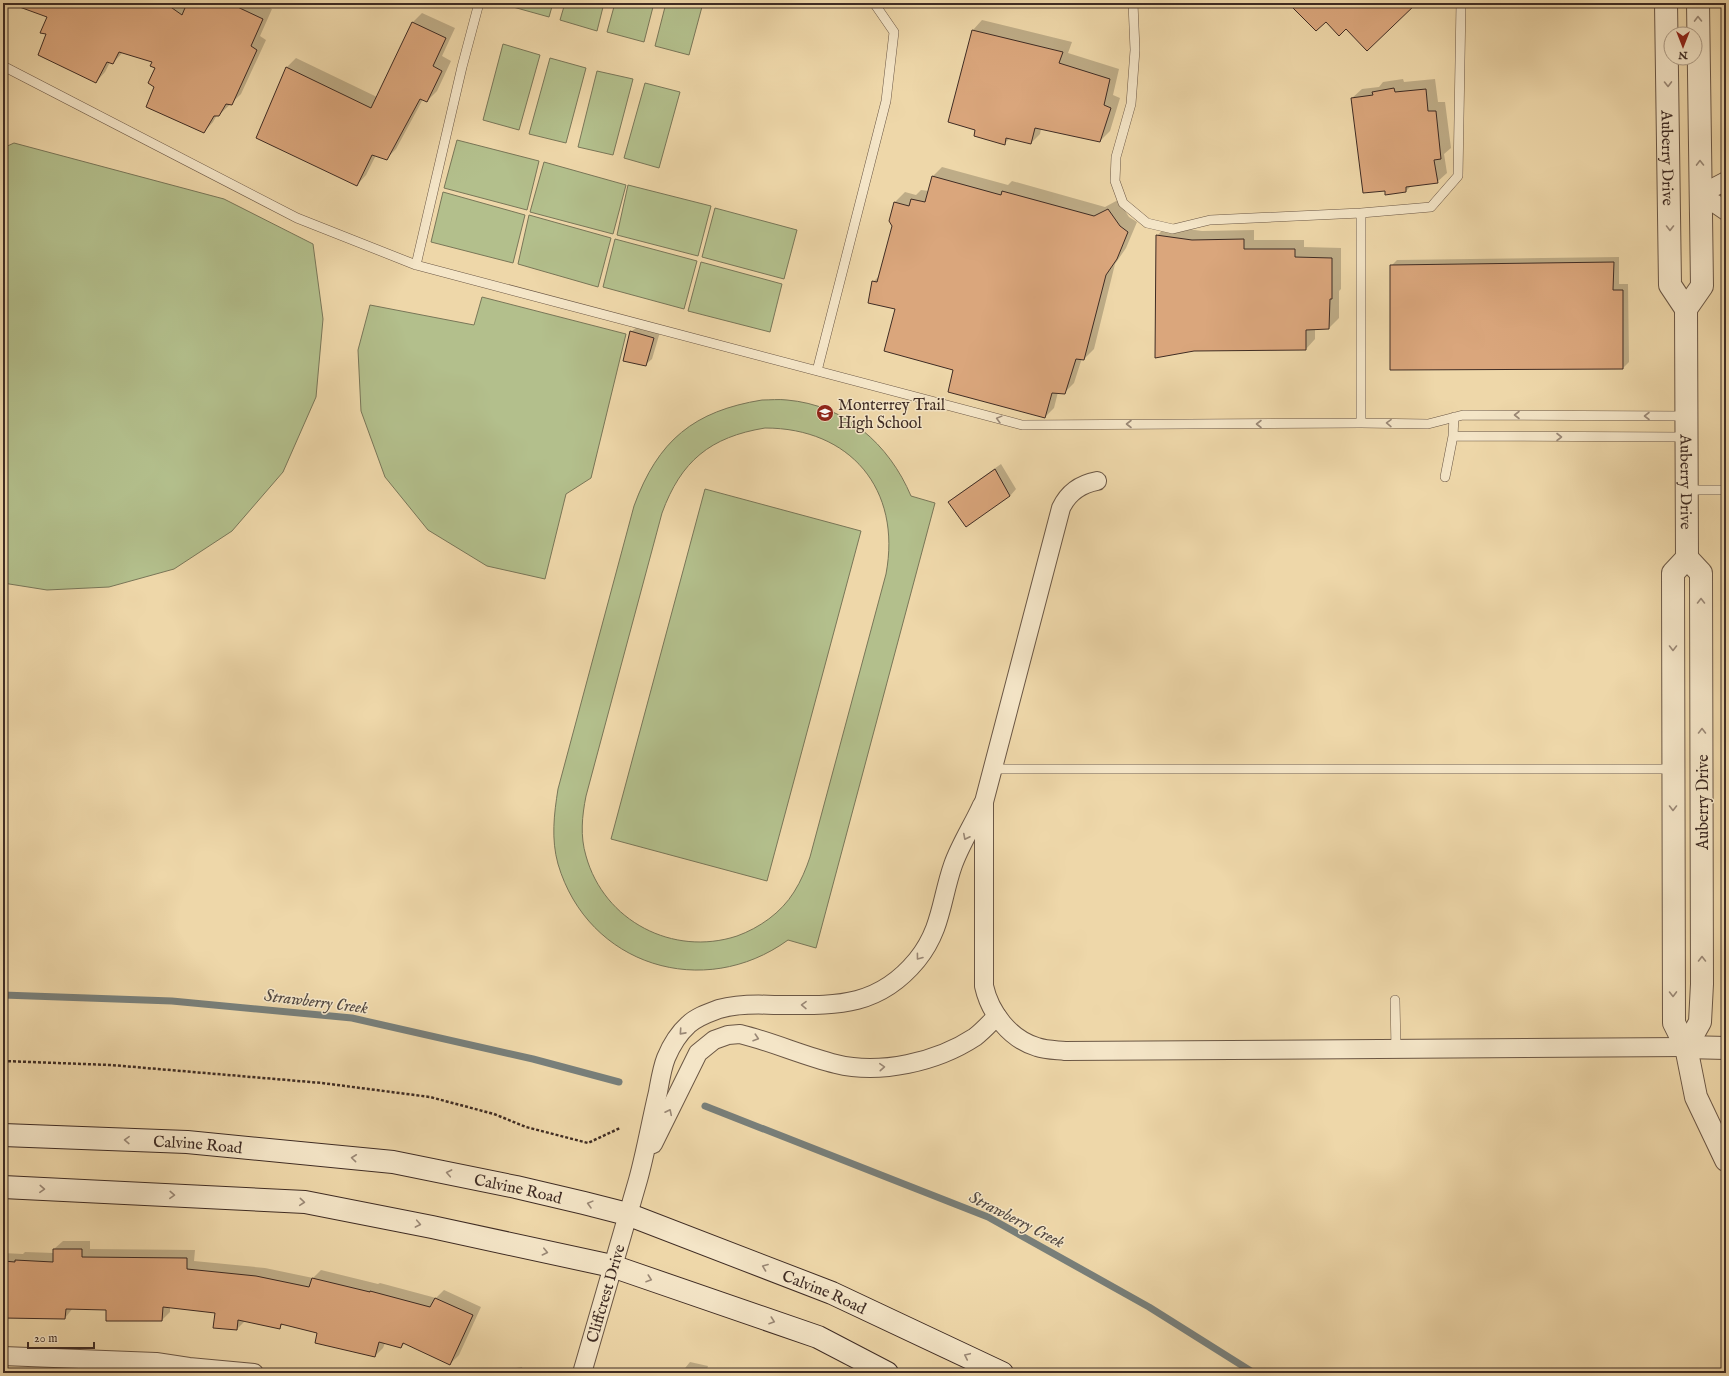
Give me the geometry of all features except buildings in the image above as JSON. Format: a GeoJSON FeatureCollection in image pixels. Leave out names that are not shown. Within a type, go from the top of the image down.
{"type":"FeatureCollection","features":[{"type":"Feature","properties":{"kind":"street","name":"Auberry Drive"},"geometry":{"type":"LineString","coordinates":[[1666,3],[1670,285],[1686,309],[1687,558],[1673,573],[1674,1023],[1686,1048],[1696,1097],[1726,1160]]}},
{"type":"Feature","properties":{"kind":"street","name":"Auberry Drive"},"geometry":{"type":"LineString","coordinates":[[1686,309],[1702,286],[1698,3]]}},
{"type":"Feature","properties":{"kind":"street"},"geometry":{"type":"LineString","coordinates":[[1726,181],[1701,194],[1726,211]]}},
{"type":"Feature","properties":{"kind":"street"},"geometry":{"type":"LineString","coordinates":[[640,1172],[665,1059],[677,1038],[689,1023],[706,1013],[727,1007],[748,1004],[811,1005],[849,1003],[871,996],[896,980],[917,961],[931,937],[942,908],[953,865],[984,802],[1061,508],[1066,499],[1075,490],[1086,483],[1097,481]]}},
{"type":"Feature","properties":{"kind":"street","name":"Auberry Drive"},"geometry":{"type":"LineString","coordinates":[[1686,1048],[1700,1022],[1702,984],[1701,573],[1687,558]]}},
{"type":"Feature","properties":{"kind":"street"},"geometry":{"type":"LineString","coordinates":[[984,802],[983,970],[987,998],[997,1016],[1012,1033],[1024,1042],[1038,1048],[1058,1050],[1726,1048]]}},
{"type":"Feature","properties":{"kind":"street"},"geometry":{"type":"LineString","coordinates":[[640,1172],[698,1053],[714,1040],[728,1035],[740,1034],[838,1065],[879,1067],[919,1062],[955,1049],[977,1036],[997,1016]]}},
{"type":"Feature","properties":{"kind":"street","name":"Calvine Road"},"geometry":{"type":"LineString","coordinates":[[3,1135],[187,1142],[393,1162],[516,1187],[627,1214],[832,1293],[1002,1373]]}},
{"type":"Feature","properties":{"kind":"street","name":"Cliffcrest Drive"},"geometry":{"type":"LineString","coordinates":[[582,1373],[640,1172]]}},
{"type":"Feature","properties":{"kind":"street"},"geometry":{"type":"LineString","coordinates":[[3,1187],[305,1202],[432,1226],[612,1266],[818,1337],[887,1373]]}},
{"type":"Feature","properties":{"kind":"street"},"geometry":{"type":"LineString","coordinates":[[3,1356],[156,1362],[188,1370],[254,1373]]}},
{"type":"Feature","properties":{"kind":"lane"},"geometry":{"type":"LineString","coordinates":[[416,265],[462,67],[479,3]]}},
{"type":"Feature","properties":{"kind":"lane"},"geometry":{"type":"LineString","coordinates":[[817,371],[886,101],[894,32],[874,3]]}},
{"type":"Feature","properties":{"kind":"lane"},"geometry":{"type":"LineString","coordinates":[[1133,3],[1135,50],[1131,104],[1116,157],[1115,181],[1124,203],[1147,223],[1173,229],[1210,220],[1361,213],[1431,207],[1458,176],[1461,3]]}},
{"type":"Feature","properties":{"kind":"lane"},"geometry":{"type":"LineString","coordinates":[[3,66],[297,218],[416,265],[1022,425],[1428,424],[1463,415],[1686,416]]}},
{"type":"Feature","properties":{"kind":"lane"},"geometry":{"type":"LineString","coordinates":[[1361,213],[1362,423]]}},
{"type":"Feature","properties":{"kind":"lane"},"geometry":{"type":"LineString","coordinates":[[1445,477],[1453,436],[1454,417]]}},
{"type":"Feature","properties":{"kind":"lane"},"geometry":{"type":"LineString","coordinates":[[1453,436],[1686,437]]}},
{"type":"Feature","properties":{"kind":"lane"},"geometry":{"type":"LineString","coordinates":[[1687,490],[1726,490]]}},
{"type":"Feature","properties":{"kind":"lane"},"geometry":{"type":"LineString","coordinates":[[993,769],[1673,769]]}},
{"type":"Feature","properties":{"kind":"lane"},"geometry":{"type":"LineString","coordinates":[[1396,1000],[1396,1049]]}},
{"type":"Feature","properties":{"kind":"path"},"geometry":{"type":"LineString","coordinates":[[3,1061],[111,1065],[322,1083],[430,1097],[494,1114],[526,1127],[588,1142],[620,1128]]}},
{"type":"Feature","properties":{"kind":"green space"},"geometry":{"type":"Polygon","coordinates":[[[514,3],[553,3],[549,17],[513,7],[514,3]]]}},
{"type":"Feature","properties":{"kind":"green space"},"geometry":{"type":"Polygon","coordinates":[[[565,3],[604,3],[597,31],[560,20],[565,3]]]}},
{"type":"Feature","properties":{"kind":"green space"},"geometry":{"type":"Polygon","coordinates":[[[615,3],[654,3],[644,42],[607,32],[615,3]]]}},
{"type":"Feature","properties":{"kind":"green space"},"geometry":{"type":"Polygon","coordinates":[[[666,3],[703,3],[689,55],[655,46],[666,3]]]}},
{"type":"Feature","properties":{"kind":"green space"},"geometry":{"type":"Polygon","coordinates":[[[503,44],[540,55],[519,130],[483,120],[503,44]]]}},
{"type":"Feature","properties":{"kind":"green space"},"geometry":{"type":"Polygon","coordinates":[[[550,58],[586,68],[566,143],[529,134],[550,58]]]}},
{"type":"Feature","properties":{"kind":"green space"},"geometry":{"type":"Polygon","coordinates":[[[597,71],[633,79],[613,155],[578,147],[597,71]]]}},
{"type":"Feature","properties":{"kind":"green space"},"geometry":{"type":"Polygon","coordinates":[[[645,83],[680,92],[659,168],[624,158],[645,83]]]}},
{"type":"Feature","properties":{"kind":"green space"},"geometry":{"type":"Polygon","coordinates":[[[457,140],[539,161],[527,210],[444,188],[457,140]]]}},
{"type":"Feature","properties":{"kind":"green space"},"geometry":{"type":"Polygon","coordinates":[[[14,143],[224,199],[313,244],[323,319],[316,397],[283,472],[232,531],[174,569],[109,587],[47,590],[3,583],[3,148],[14,143]]]}},
{"type":"Feature","properties":{"kind":"green space"},"geometry":{"type":"Polygon","coordinates":[[[544,162],[626,185],[613,234],[530,212],[544,162]]]}},
{"type":"Feature","properties":{"kind":"green space"},"geometry":{"type":"Polygon","coordinates":[[[628,185],[711,206],[698,256],[617,235],[628,185]]]}},
{"type":"Feature","properties":{"kind":"green space"},"geometry":{"type":"Polygon","coordinates":[[[443,192],[525,215],[513,263],[431,242],[443,192]]]}},
{"type":"Feature","properties":{"kind":"green space"},"geometry":{"type":"Polygon","coordinates":[[[715,208],[797,230],[784,279],[702,257],[715,208]]]}},
{"type":"Feature","properties":{"kind":"green space"},"geometry":{"type":"Polygon","coordinates":[[[529,215],[611,238],[598,287],[518,264],[529,215]]]}},
{"type":"Feature","properties":{"kind":"green space"},"geometry":{"type":"Polygon","coordinates":[[[615,239],[697,261],[684,309],[603,287],[615,239]]]}},
{"type":"Feature","properties":{"kind":"green space"},"geometry":{"type":"Polygon","coordinates":[[[701,262],[782,284],[770,332],[688,311],[701,262]]]}},
{"type":"Feature","properties":{"kind":"green space"},"geometry":{"type":"Polygon","coordinates":[[[482,297],[626,334],[591,478],[566,494],[545,579],[487,566],[428,530],[385,477],[361,411],[358,350],[370,305],[474,325],[482,297]]]}},
{"type":"Feature","properties":{"kind":"green space"},"geometry":{"type":"Polygon","coordinates":[[[762,400],[784,400],[808,403],[828,410],[846,419],[862,430],[877,444],[902,477],[911,496],[935,503],[816,948],[788,940],[755,958],[721,968],[686,970],[653,963],[622,949],[595,927],[573,899],[558,864],[554,845],[554,817],[558,789],[634,506],[644,483],[655,463],[667,446],[682,432],[698,421],[717,412],[738,405],[762,400]],[[765,428],[728,438],[713,445],[700,454],[678,479],[662,513],[586,796],[583,811],[582,834],[586,856],[595,879],[608,899],[625,915],[644,928],[666,937],[689,942],[713,941],[737,936],[753,929],[769,919],[783,907],[797,888],[810,857],[886,574],[889,543],[886,515],[877,490],[863,469],[845,452],[822,439],[795,431],[765,428]]]}},
{"type":"Feature","properties":{"kind":"green space"},"geometry":{"type":"Polygon","coordinates":[[[705,489],[861,531],[767,881],[611,839],[705,489]]]}},
{"type":"Feature","properties":{"kind":"waterway","name":"Strawberry Creek"},"geometry":{"type":"LineString","coordinates":[[3,995],[172,1001],[352,1018],[533,1059],[619,1082]]}},
{"type":"Feature","properties":{"kind":"waterway","name":"Strawberry Creek"},"geometry":{"type":"LineString","coordinates":[[705,1106],[988,1217],[1149,1307],[1254,1373]]}},
{"type":"Feature","properties":{"kind":"place","name":"Monterrey Trail High School"},"geometry":{"type":"Point","coordinates":[825,413]}}]}
